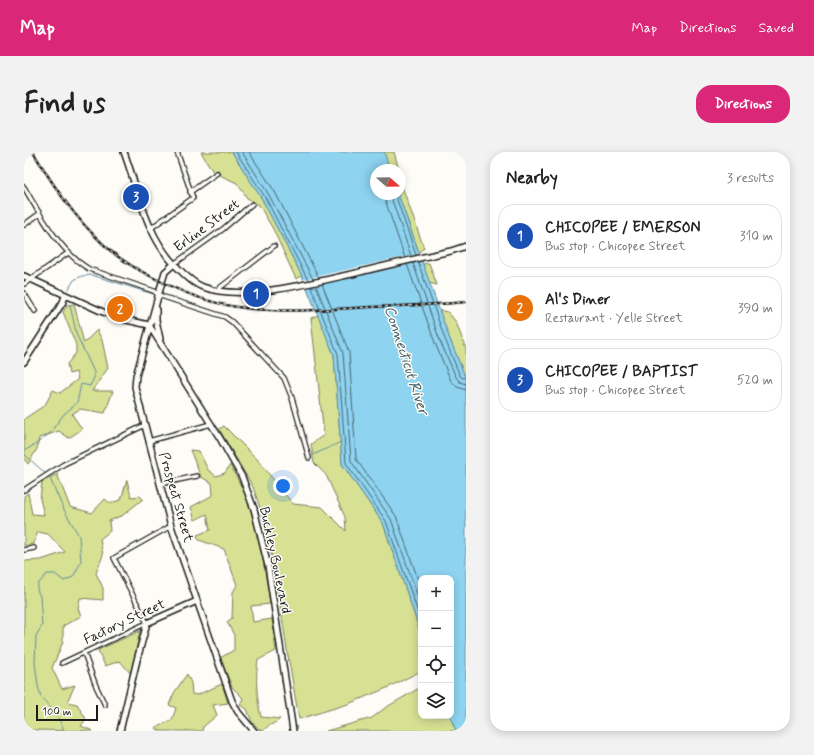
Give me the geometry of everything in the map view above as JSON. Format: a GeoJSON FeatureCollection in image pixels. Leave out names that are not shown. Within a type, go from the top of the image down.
{"type":"FeatureCollection","features":[{"type":"Feature","properties":{"kind":"main road"},"geometry":{"type":"LineString","coordinates":[[124,152],[151,228],[160,244],[174,264],[198,285],[205,288],[246,293],[303,285],[451,251],[466,246]]}},
{"type":"Feature","properties":{"kind":"main road","name":"Prospect Street"},"geometry":{"type":"LineString","coordinates":[[174,264],[165,272],[135,382],[170,526],[232,701],[238,712],[254,731]]}},
{"type":"Feature","properties":{"kind":"main road"},"geometry":{"type":"LineString","coordinates":[[24,276],[115,317],[150,325]]}},
{"type":"Feature","properties":{"kind":"main road"},"geometry":{"type":"LineString","coordinates":[[24,362],[66,296]]}},
{"type":"Feature","properties":{"kind":"main road"},"geometry":{"type":"LineString","coordinates":[[156,301],[156,320],[162,346]]}},
{"type":"Feature","properties":{"kind":"main road","name":"Buckley Boulevard"},"geometry":{"type":"LineString","coordinates":[[150,325],[234,462],[249,493],[264,544],[273,594],[293,731]]}},
{"type":"Feature","properties":{"kind":"main road","name":"Factory Street"},"geometry":{"type":"LineString","coordinates":[[147,623],[197,601]]}},
{"type":"Feature","properties":{"kind":"main road"},"geometry":{"type":"LineString","coordinates":[[120,731],[147,623]]}},
{"type":"Feature","properties":{"kind":"street"},"geometry":{"type":"LineString","coordinates":[[151,228],[193,198],[177,152]]}},
{"type":"Feature","properties":{"kind":"street"},"geometry":{"type":"LineString","coordinates":[[190,192],[217,172]]}},
{"type":"Feature","properties":{"kind":"street"},"geometry":{"type":"LineString","coordinates":[[24,187],[39,214],[68,253],[89,269],[154,291],[158,295],[225,317],[232,322],[284,378],[289,387],[308,458]]}},
{"type":"Feature","properties":{"kind":"street","name":"Erline Street"},"geometry":{"type":"LineString","coordinates":[[174,264],[223,229],[252,204]]}},
{"type":"Feature","properties":{"kind":"street"},"geometry":{"type":"LineString","coordinates":[[24,225],[39,214]]}},
{"type":"Feature","properties":{"kind":"street"},"geometry":{"type":"LineString","coordinates":[[217,290],[274,246]]}},
{"type":"Feature","properties":{"kind":"street"},"geometry":{"type":"LineString","coordinates":[[24,284],[68,253]]}},
{"type":"Feature","properties":{"kind":"street"},"geometry":{"type":"LineString","coordinates":[[24,293],[35,311]]}},
{"type":"Feature","properties":{"kind":"street"},"geometry":{"type":"LineString","coordinates":[[149,441],[211,424]]}},
{"type":"Feature","properties":{"kind":"street"},"geometry":{"type":"LineString","coordinates":[[24,490],[64,464],[145,425]]}},
{"type":"Feature","properties":{"kind":"street"},"geometry":{"type":"LineString","coordinates":[[160,484],[197,476]]}},
{"type":"Feature","properties":{"kind":"street"},"geometry":{"type":"LineString","coordinates":[[147,623],[114,558],[170,526]]}},
{"type":"Feature","properties":{"kind":"street"},"geometry":{"type":"LineString","coordinates":[[24,550],[34,548]]}},
{"type":"Feature","properties":{"kind":"street","name":"Factory Street"},"geometry":{"type":"LineString","coordinates":[[62,663],[147,623]]}},
{"type":"Feature","properties":{"kind":"street"},"geometry":{"type":"LineString","coordinates":[[84,653],[96,686],[106,705]]}},
{"type":"Feature","properties":{"kind":"green space"},"geometry":{"type":"Polygon","coordinates":[[[201,152],[232,152],[262,199],[302,276],[296,279],[273,229],[259,205],[247,198],[237,183],[213,172],[201,152]]]}},
{"type":"Feature","properties":{"kind":"green space"},"geometry":{"type":"Polygon","coordinates":[[[384,152],[394,152],[397,164],[388,164],[384,152]]]}},
{"type":"Feature","properties":{"kind":"green space"},"geometry":{"type":"Polygon","coordinates":[[[406,197],[424,248],[419,252],[400,200],[406,200],[406,197]]]}},
{"type":"Feature","properties":{"kind":"green space"},"geometry":{"type":"Polygon","coordinates":[[[429,263],[437,285],[429,283],[423,264],[429,263]]]}},
{"type":"Feature","properties":{"kind":"green space"},"geometry":{"type":"Polygon","coordinates":[[[74,304],[84,343],[97,330],[102,340],[108,368],[92,391],[113,391],[105,413],[80,409],[72,414],[82,429],[69,438],[59,431],[39,438],[37,449],[28,464],[24,459],[24,419],[45,405],[53,390],[60,393],[78,379],[76,372],[69,374],[67,364],[76,353],[76,345],[63,312],[67,305],[74,304]]]}},
{"type":"Feature","properties":{"kind":"green space"},"geometry":{"type":"Polygon","coordinates":[[[439,310],[448,312],[456,322],[466,349],[466,379],[449,337],[439,310]]]}},
{"type":"Feature","properties":{"kind":"green space"},"geometry":{"type":"Polygon","coordinates":[[[318,315],[334,355],[342,464],[383,523],[418,625],[418,672],[387,688],[348,704],[299,719],[274,565],[262,514],[253,487],[219,429],[224,426],[257,459],[293,504],[322,507],[346,531],[345,517],[326,475],[314,463],[311,444],[324,435],[311,318],[318,315]]]}},
{"type":"Feature","properties":{"kind":"green space"},"geometry":{"type":"Polygon","coordinates":[[[190,450],[199,451],[208,470],[216,476],[225,473],[230,465],[246,496],[256,527],[270,604],[251,606],[253,622],[272,619],[276,651],[258,660],[258,696],[261,717],[280,719],[263,731],[261,731],[252,722],[247,709],[240,705],[243,698],[232,687],[220,658],[234,650],[234,635],[227,622],[232,618],[233,592],[237,585],[224,549],[199,540],[197,535],[210,530],[207,514],[195,520],[191,507],[213,495],[212,483],[201,477],[190,450]]]}},
{"type":"Feature","properties":{"kind":"green space"},"geometry":{"type":"Polygon","coordinates":[[[57,474],[70,507],[92,513],[105,499],[110,503],[121,500],[127,480],[131,497],[140,496],[143,499],[123,515],[109,521],[110,531],[100,539],[103,555],[96,573],[103,588],[103,600],[80,598],[78,608],[81,616],[63,626],[63,642],[52,668],[62,689],[75,685],[67,702],[77,704],[86,719],[81,726],[93,731],[24,731],[24,561],[41,560],[65,552],[48,534],[38,532],[33,544],[24,546],[24,496],[28,493],[32,514],[44,515],[40,499],[42,482],[57,474]]]}},
{"type":"Feature","properties":{"kind":"green space"},"geometry":{"type":"Polygon","coordinates":[[[140,631],[131,674],[120,661],[105,666],[98,650],[140,631]]]}},
{"type":"Feature","properties":{"kind":"green space"},"geometry":{"type":"Polygon","coordinates":[[[187,674],[191,683],[192,694],[197,695],[222,684],[228,703],[213,705],[217,715],[203,727],[202,731],[161,731],[155,728],[172,720],[176,708],[169,705],[174,693],[187,674]]]}},
{"type":"Feature","properties":{"kind":"green space"},"geometry":{"type":"Polygon","coordinates":[[[418,689],[418,719],[451,719],[456,731],[326,731],[372,718],[385,708],[418,689]]]}},
{"type":"Feature","properties":{"kind":"water","name":"Connecticut River"},"geometry":{"type":"Polygon","coordinates":[[[232,152],[384,152],[388,164],[370,164],[370,200],[400,200],[449,337],[466,379],[466,731],[456,731],[451,719],[454,719],[454,575],[418,575],[418,625],[383,523],[342,464],[334,355],[302,276],[262,199],[232,152]]]}},
{"type":"Feature","properties":{"kind":"pier"},"geometry":{"type":"Polygon","coordinates":[[[421,253],[424,261],[305,288],[301,280],[421,253]]]}},
{"type":"Feature","properties":{"kind":"waterway"},"geometry":{"type":"LineString","coordinates":[[68,290],[74,280],[82,276],[92,275],[153,294]]}},
{"type":"Feature","properties":{"kind":"waterway"},"geometry":{"type":"LineString","coordinates":[[46,474],[25,455],[24,451],[49,434],[64,414],[77,403],[81,384],[90,386],[94,378],[94,372],[77,336],[70,305]]}},
{"type":"Feature","properties":{"kind":"waterway"},"geometry":{"type":"LineString","coordinates":[[313,455],[341,442]]}},
{"type":"Feature","properties":{"kind":"waterway"},"geometry":{"type":"LineString","coordinates":[[49,476],[63,508],[79,536],[81,562],[73,577],[64,581],[55,574],[47,574],[38,584],[37,590],[40,596],[42,626],[36,636],[35,663],[38,686],[41,697],[56,714],[64,731]]}},
{"type":"Feature","properties":{"kind":"railway"},"geometry":{"type":"LineString","coordinates":[[33,152],[73,211],[107,248],[119,258],[139,270],[162,282],[193,295],[226,305],[270,310],[320,310],[466,302]]}},
{"type":"Feature","properties":{"kind":"place","name":"CHICOPEE / BAPTIST"},"geometry":{"type":"Point","coordinates":[136,197]}},
{"type":"Feature","properties":{"kind":"place","name":"CHICOPEE / EMERSON"},"geometry":{"type":"Point","coordinates":[256,294]}},
{"type":"Feature","properties":{"kind":"place","name":"Al's Diner"},"geometry":{"type":"Point","coordinates":[120,309]}}]}
